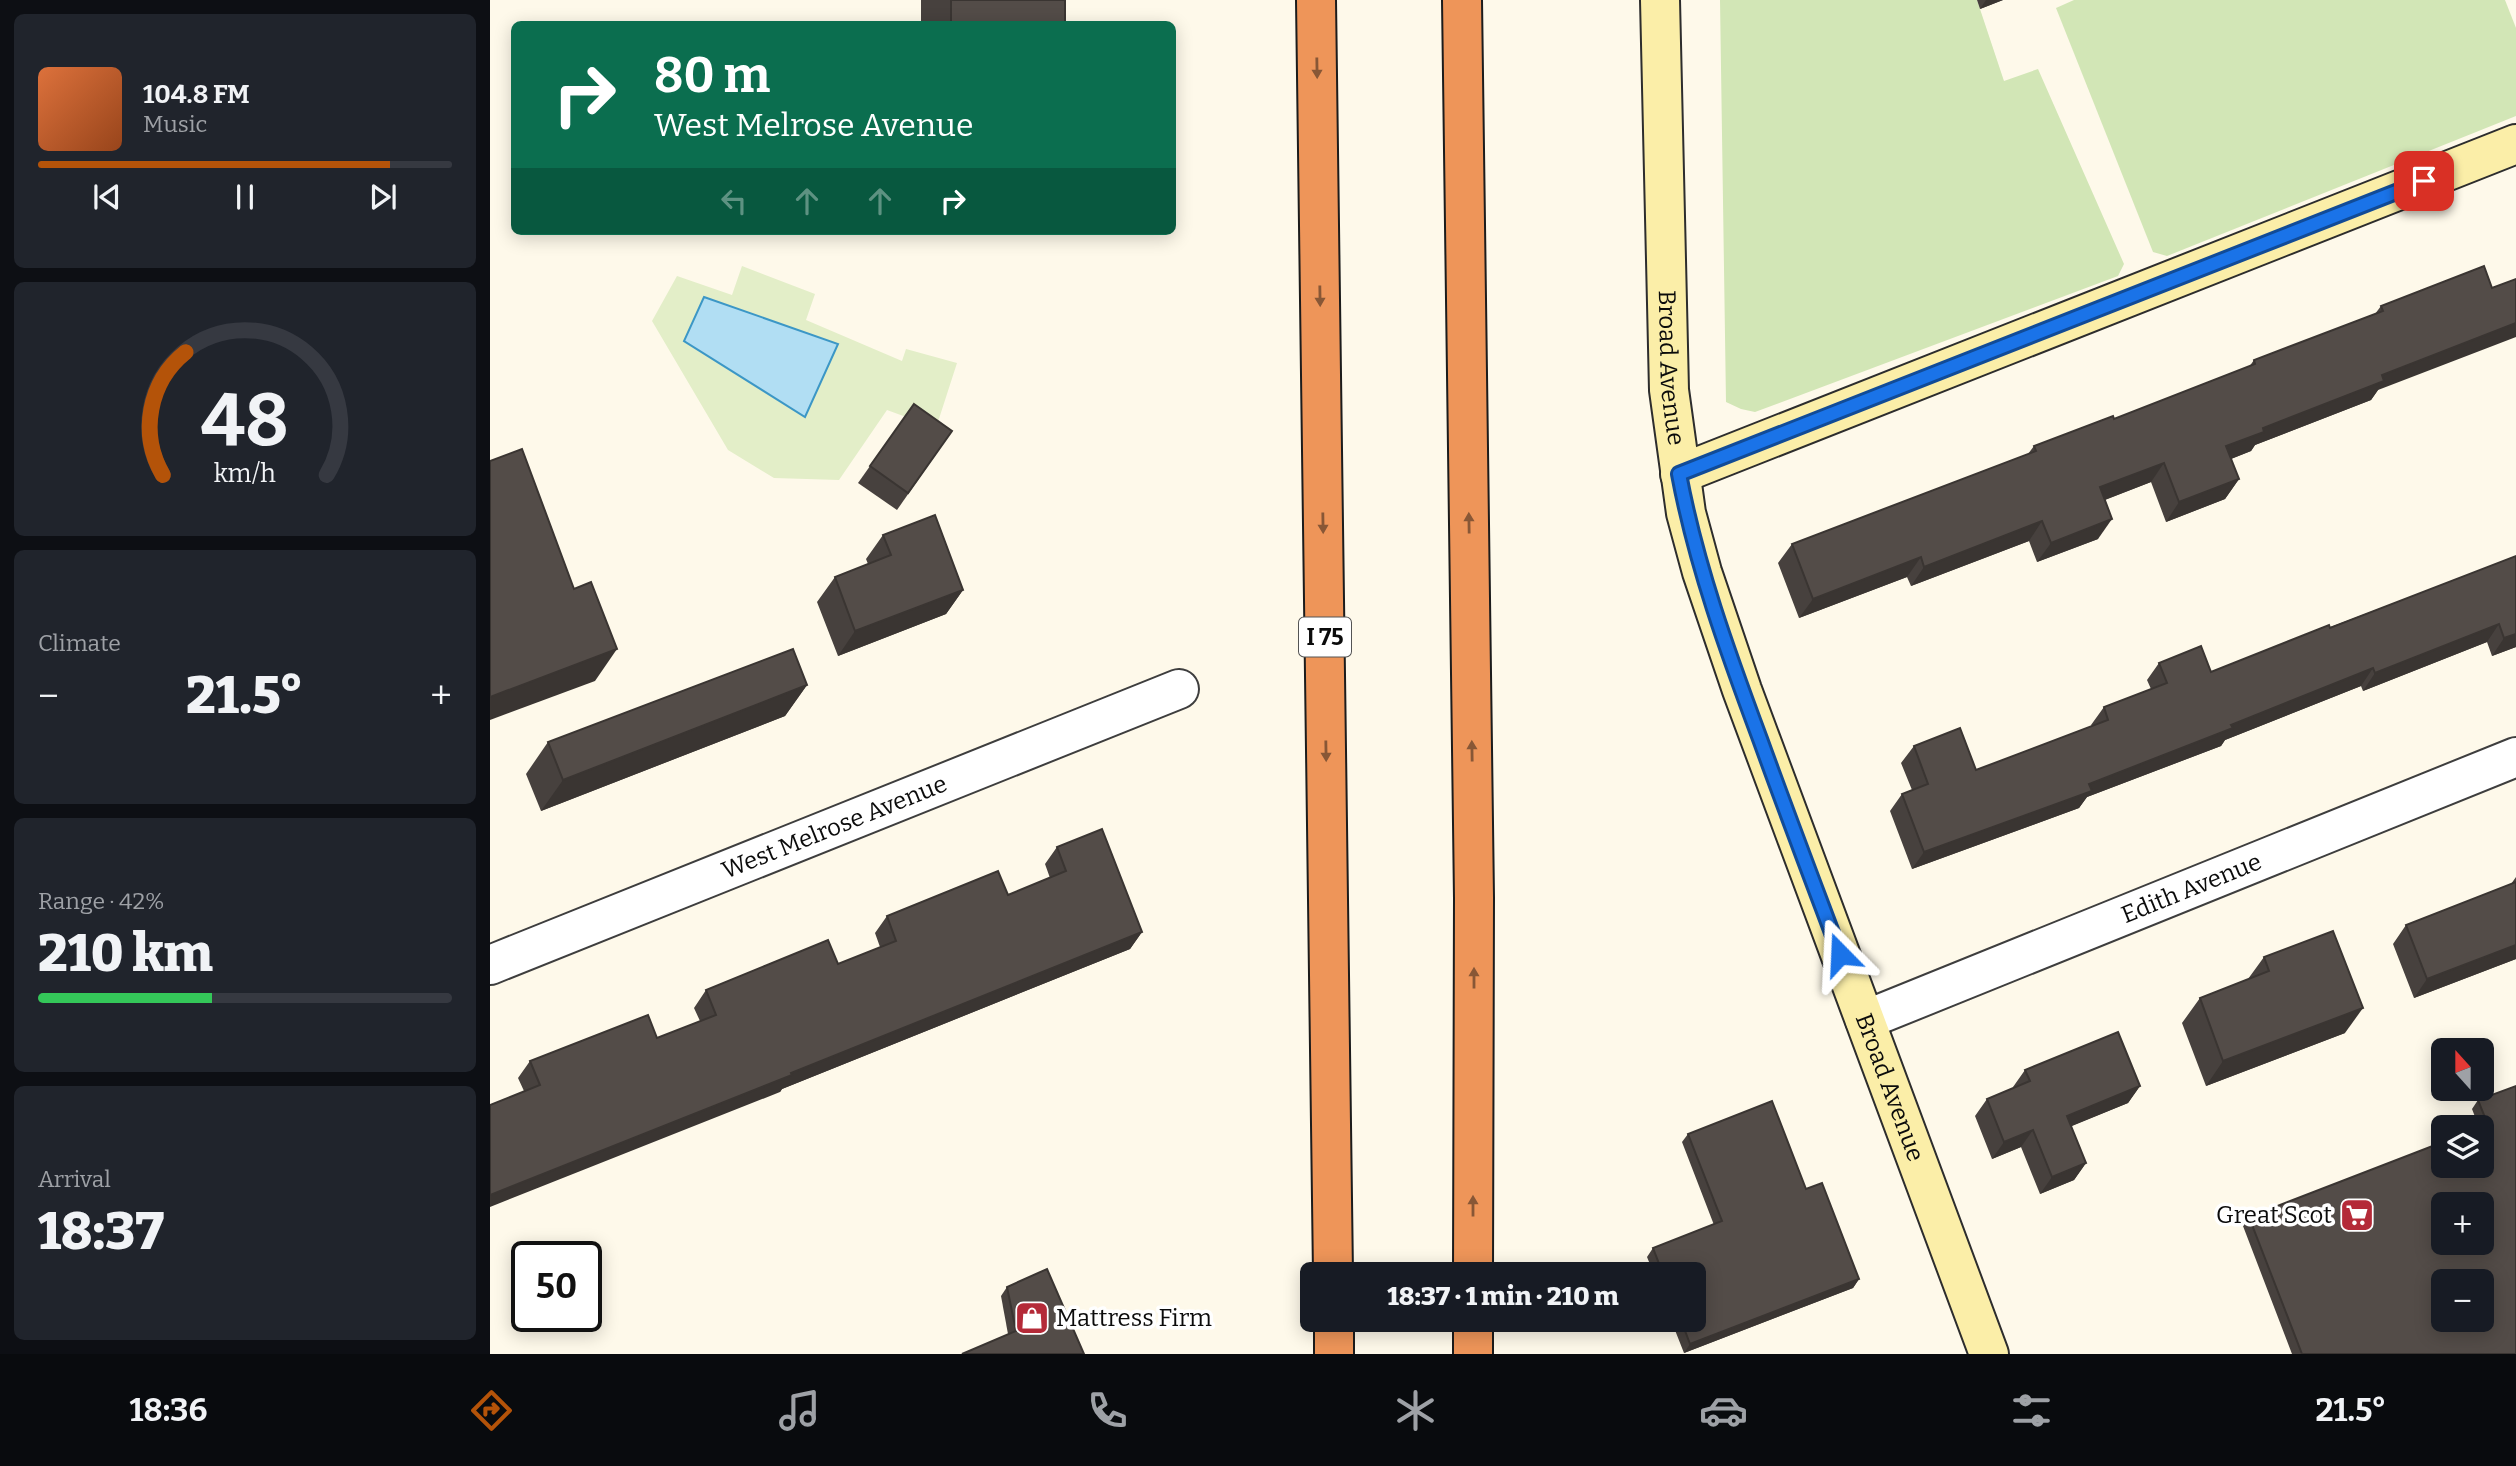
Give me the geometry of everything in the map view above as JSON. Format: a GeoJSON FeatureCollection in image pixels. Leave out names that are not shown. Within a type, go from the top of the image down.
{"type":"FeatureCollection","features":[{"type":"Feature","properties":{"kind":"highway","name":"I 75"},"geometry":{"type":"LineString","coordinates":[[1317,0],[1333,1262]]}},
{"type":"Feature","properties":{"kind":"highway"},"geometry":{"type":"LineString","coordinates":[[1462,0],[1474,898],[1473,1262]]}},
{"type":"Feature","properties":{"kind":"highway"},"geometry":{"type":"LineString","coordinates":[[1334,1332],[1334,1354]]}},
{"type":"Feature","properties":{"kind":"highway"},"geometry":{"type":"LineString","coordinates":[[1473,1332],[1473,1354]]}},
{"type":"Feature","properties":{"kind":"main road","name":"Broad Avenue"},"geometry":{"type":"LineString","coordinates":[[1660,0],[1669,390],[1686,513],[1702,572],[1742,690],[1990,1354]]}},
{"type":"Feature","properties":{"kind":"main road"},"geometry":{"type":"LineString","coordinates":[[1679,474],[2516,144]]}},
{"type":"Feature","properties":{"kind":"street","name":"West Melrose Avenue"},"geometry":{"type":"LineString","coordinates":[[490,965],[1179,689]]}},
{"type":"Feature","properties":{"kind":"street","name":"Edith Avenue"},"geometry":{"type":"LineString","coordinates":[[1865,1020],[2516,757]]}},
{"type":"Feature","properties":{"kind":"green space"},"geometry":{"type":"Polygon","coordinates":[[[1720,0],[1977,0],[2004,81],[2038,69],[2124,264],[2118,276],[1755,412],[1726,402],[1720,0]]]}},
{"type":"Feature","properties":{"kind":"green space"},"geometry":{"type":"Polygon","coordinates":[[[2074,0],[2505,0],[2516,28],[2516,116],[2167,256],[2153,252],[2056,8],[2074,0]]]}},
{"type":"Feature","properties":{"kind":"green space"},"geometry":{"type":"Polygon","coordinates":[[[742,266],[815,294],[806,320],[902,361],[906,349],[957,363],[936,428],[887,410],[839,480],[774,478],[728,450],[652,321],[677,276],[732,295],[742,266]]]}},
{"type":"Feature","properties":{"kind":"water"},"geometry":{"type":"Polygon","coordinates":[[[704,297],[838,344],[805,417],[684,341],[704,297]]]}},
{"type":"Feature","properties":{"kind":"building"},"geometry":{"type":"Polygon","coordinates":[[[951,0],[1065,0],[1065,21],[951,21],[951,0]]]}},
{"type":"Feature","properties":{"kind":"building"},"geometry":{"type":"Polygon","coordinates":[[[2484,266],[2492,288],[2516,279],[2516,323],[2382,375],[2384,381],[2263,428],[2264,432],[2226,446],[2239,479],[2179,502],[2164,463],[2100,487],[2112,519],[2051,543],[2042,521],[1924,567],[1921,557],[1813,599],[1792,544],[2036,451],[2034,446],[2113,416],[2114,419],[2255,364],[2254,360],[2383,311],[2381,306],[2484,266]]]}},
{"type":"Feature","properties":{"kind":"building"},"geometry":{"type":"Polygon","coordinates":[[[914,404],[952,431],[908,493],[870,466],[914,404]]]}},
{"type":"Feature","properties":{"kind":"building"},"geometry":{"type":"Polygon","coordinates":[[[522,449],[574,589],[591,582],[617,649],[490,697],[490,461],[522,449]]]}},
{"type":"Feature","properties":{"kind":"building"},"geometry":{"type":"Polygon","coordinates":[[[935,515],[963,590],[855,631],[835,577],[891,555],[883,535],[935,515]]]}},
{"type":"Feature","properties":{"kind":"building"},"geometry":{"type":"Polygon","coordinates":[[[2516,556],[2516,634],[2504,638],[2499,624],[2375,673],[2373,668],[2231,725],[2233,728],[2089,784],[2092,791],[1924,852],[1902,794],[1928,784],[1914,746],[1960,728],[1976,770],[2108,720],[2104,707],[2167,683],[2159,663],[2201,646],[2211,672],[2516,556]]]}},
{"type":"Feature","properties":{"kind":"building"},"geometry":{"type":"Polygon","coordinates":[[[793,649],[807,685],[563,780],[548,742],[793,649]]]}},
{"type":"Feature","properties":{"kind":"building"},"geometry":{"type":"Polygon","coordinates":[[[1102,829],[1142,932],[490,1195],[490,1105],[540,1085],[530,1061],[648,1015],[657,1038],[716,1015],[706,990],[828,940],[838,964],[896,941],[887,916],[998,871],[1008,895],[1066,871],[1057,847],[1102,829]]]}},
{"type":"Feature","properties":{"kind":"building"},"geometry":{"type":"Polygon","coordinates":[[[2516,882],[2516,945],[2427,979],[2406,925],[2516,882]]]}},
{"type":"Feature","properties":{"kind":"building"},"geometry":{"type":"Polygon","coordinates":[[[2333,931],[2363,1008],[2223,1061],[2200,998],[2269,971],[2264,957],[2333,931]]]}},
{"type":"Feature","properties":{"kind":"building"},"geometry":{"type":"Polygon","coordinates":[[[2118,1032],[2140,1086],[2067,1116],[2086,1163],[2052,1177],[2033,1130],[2004,1142],[1987,1099],[2030,1081],[2025,1070],[2118,1032]]]}},
{"type":"Feature","properties":{"kind":"building","name":"Great Scot"},"geometry":{"type":"Polygon","coordinates":[[[2516,1086],[2516,1354],[2302,1354],[2249,1217],[2431,1147],[2431,1178],[2494,1178],[2494,1115],[2484,1115],[2478,1101],[2494,1101],[2494,1094],[2516,1086]]]}},
{"type":"Feature","properties":{"kind":"building"},"geometry":{"type":"Polygon","coordinates":[[[1772,1101],[1806,1189],[1822,1183],[1859,1279],[1690,1344],[1686,1332],[1706,1332],[1706,1262],[1658,1262],[1653,1248],[1722,1221],[1688,1134],[1772,1101]]]}},
{"type":"Feature","properties":{"kind":"building","name":"Mattress Firm"},"geometry":{"type":"Polygon","coordinates":[[[1047,1269],[1084,1354],[962,1354],[1016,1331],[1007,1287],[1047,1269]]]}},
{"type":"Feature","properties":{"kind":"place","name":"Great Scot"},"geometry":{"type":"Point","coordinates":[2357,1215]}},
{"type":"Feature","properties":{"kind":"place","name":"Mattress Firm"},"geometry":{"type":"Point","coordinates":[1032,1318]}},
{"type":"Feature","properties":{"kind":"route"},"geometry":{"type":"LineString","coordinates":[[1840,954],[1710,596],[1686,513],[1679,474],[2424,181]]}}]}
